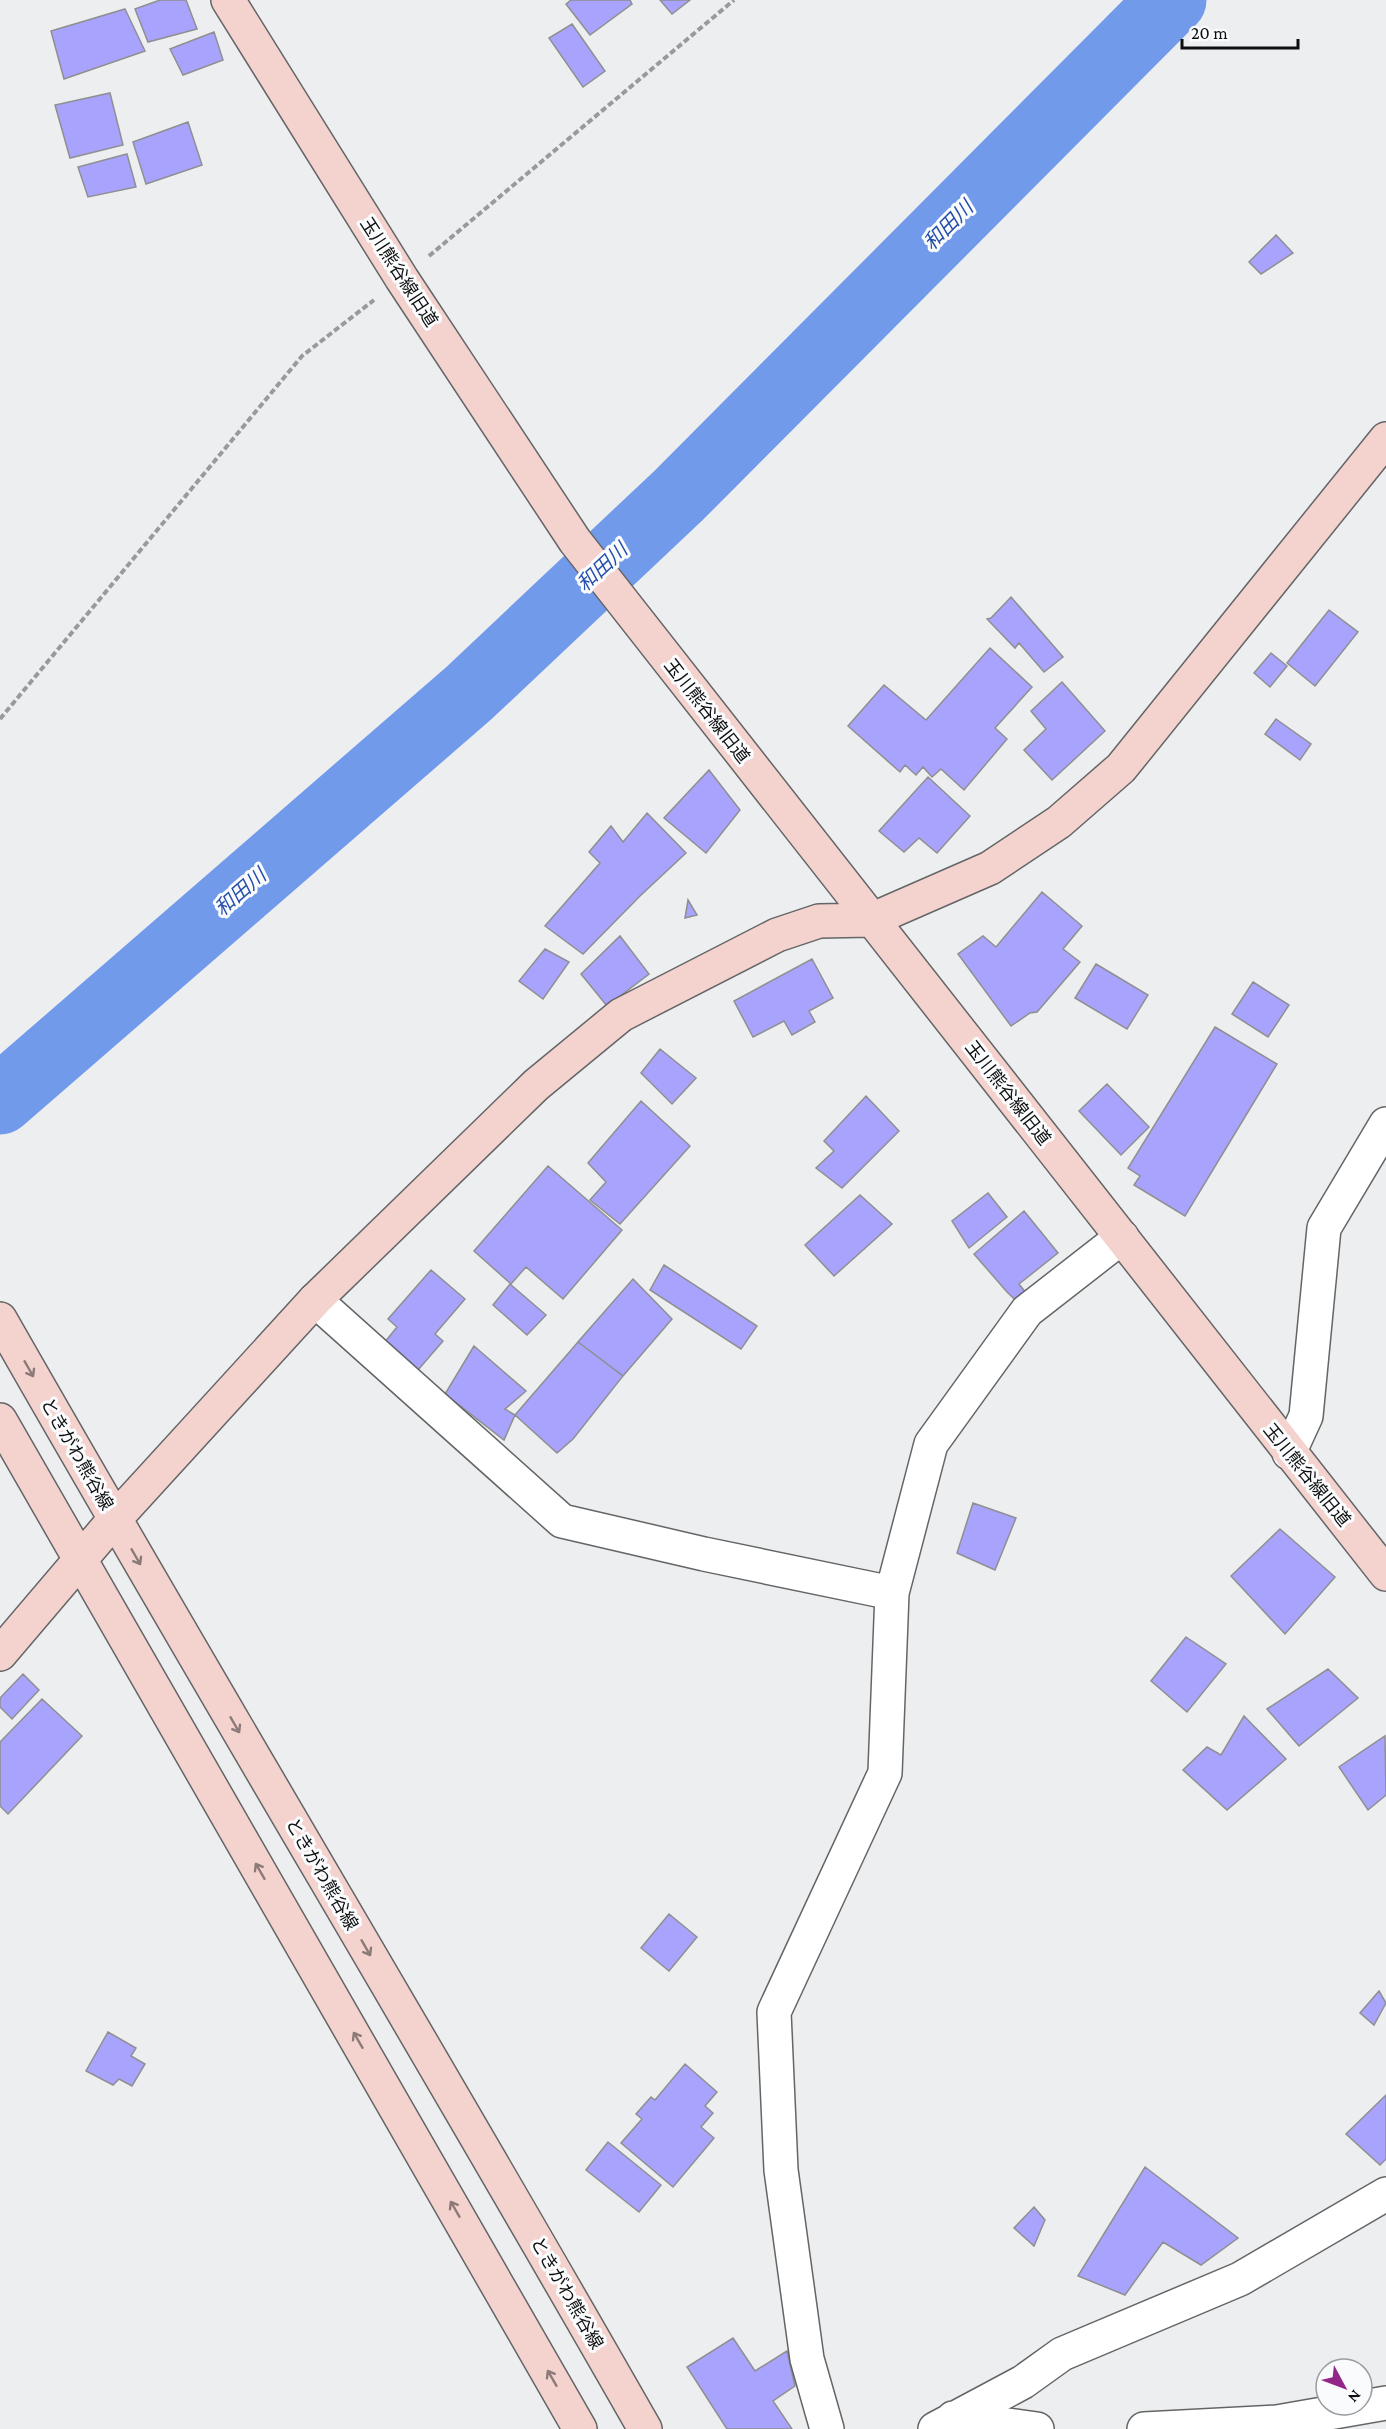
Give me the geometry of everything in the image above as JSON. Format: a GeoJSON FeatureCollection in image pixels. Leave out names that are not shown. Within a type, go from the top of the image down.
{"type":"FeatureCollection","features":[{"type":"Feature","properties":{"kind":"street","name":"玉川熊谷線旧道"},"geometry":{"type":"LineString","coordinates":[[228,0],[402,279],[575,541],[1386,1574]]}},
{"type":"Feature","properties":{"kind":"street"},"geometry":{"type":"LineString","coordinates":[[0,1654],[114,1520],[315,1300],[536,1085],[621,1015],[777,935],[819,921],[871,920],[990,868],[1059,822],[1121,768],[1386,439]]}},
{"type":"Feature","properties":{"kind":"street"},"geometry":{"type":"LineString","coordinates":[[1289,1453],[1306,1416],[1324,1228],[1386,1124]]}},
{"type":"Feature","properties":{"kind":"street"},"geometry":{"type":"LineString","coordinates":[[827,2429],[807,2358],[781,2170],[774,2012],[885,1773],[892,1593],[931,1444],[1027,1311],[1122,1237]]}},
{"type":"Feature","properties":{"kind":"street"},"geometry":{"type":"LineString","coordinates":[[315,1300],[562,1521],[704,1554],[892,1593]]}},
{"type":"Feature","properties":{"kind":"street","name":"ときがわ熊谷線"},"geometry":{"type":"LineString","coordinates":[[0,1319],[114,1520],[522,2214],[645,2429]]}},
{"type":"Feature","properties":{"kind":"street"},"geometry":{"type":"LineString","coordinates":[[0,1420],[580,2429]]}},
{"type":"Feature","properties":{"kind":"street"},"geometry":{"type":"LineString","coordinates":[[944,2424],[1023,2382],[1062,2354],[1240,2279],[1386,2194]]}},
{"type":"Feature","properties":{"kind":"street"},"geometry":{"type":"LineString","coordinates":[[1144,2429],[1277,2421],[1386,2403]]}},
{"type":"Feature","properties":{"kind":"street"},"geometry":{"type":"LineString","coordinates":[[944,2424],[1037,2429]]}},
{"type":"Feature","properties":{"kind":"path"},"geometry":{"type":"LineString","coordinates":[[0,719],[302,356],[402,279],[734,0]]}},
{"type":"Feature","properties":{"kind":"building"},"geometry":{"type":"Polygon","coordinates":[[[160,0],[186,0],[197,29],[148,42],[135,9],[160,0]]]}},
{"type":"Feature","properties":{"kind":"building"},"geometry":{"type":"Polygon","coordinates":[[[571,0],[630,0],[632,4],[590,35],[566,4],[571,0]]]}},
{"type":"Feature","properties":{"kind":"building"},"geometry":{"type":"Polygon","coordinates":[[[660,0],[690,0],[672,14],[660,0]]]}},
{"type":"Feature","properties":{"kind":"building"},"geometry":{"type":"Polygon","coordinates":[[[125,9],[145,51],[64,79],[51,31],[125,9]]]}},
{"type":"Feature","properties":{"kind":"building"},"geometry":{"type":"Polygon","coordinates":[[[572,24],[605,71],[583,87],[549,38],[572,24]]]}},
{"type":"Feature","properties":{"kind":"building"},"geometry":{"type":"Polygon","coordinates":[[[214,32],[223,60],[183,75],[170,49],[214,32]]]}},
{"type":"Feature","properties":{"kind":"building"},"geometry":{"type":"Polygon","coordinates":[[[110,93],[123,145],[70,158],[55,105],[110,93]]]}},
{"type":"Feature","properties":{"kind":"building"},"geometry":{"type":"Polygon","coordinates":[[[188,122],[202,165],[146,184],[133,142],[188,122]]]}},
{"type":"Feature","properties":{"kind":"building"},"geometry":{"type":"Polygon","coordinates":[[[127,154],[136,187],[88,197],[78,167],[127,154]]]}},
{"type":"Feature","properties":{"kind":"building"},"geometry":{"type":"Polygon","coordinates":[[[1276,235],[1293,253],[1261,274],[1249,262],[1276,235]]]}},
{"type":"Feature","properties":{"kind":"building"},"geometry":{"type":"Polygon","coordinates":[[[1011,597],[1063,657],[1044,672],[1019,643],[1015,648],[987,619],[991,618],[1011,597]]]}},
{"type":"Feature","properties":{"kind":"building"},"geometry":{"type":"Polygon","coordinates":[[[1329,610],[1358,632],[1315,686],[1287,663],[1329,610]]]}},
{"type":"Feature","properties":{"kind":"building"},"geometry":{"type":"Polygon","coordinates":[[[990,648],[1032,687],[995,728],[1007,739],[964,790],[941,769],[932,777],[923,767],[916,775],[905,765],[900,772],[848,726],[884,685],[926,720],[990,648]]]}},
{"type":"Feature","properties":{"kind":"building"},"geometry":{"type":"Polygon","coordinates":[[[1271,653],[1287,666],[1270,687],[1254,673],[1271,653]]]}},
{"type":"Feature","properties":{"kind":"building"},"geometry":{"type":"Polygon","coordinates":[[[1062,682],[1105,731],[1052,780],[1024,750],[1046,729],[1031,711],[1062,682]]]}},
{"type":"Feature","properties":{"kind":"building"},"geometry":{"type":"Polygon","coordinates":[[[1276,719],[1311,744],[1300,760],[1265,734],[1276,719]]]}},
{"type":"Feature","properties":{"kind":"building"},"geometry":{"type":"Polygon","coordinates":[[[709,770],[740,810],[706,853],[664,818],[709,770]]]}},
{"type":"Feature","properties":{"kind":"building"},"geometry":{"type":"Polygon","coordinates":[[[928,777],[970,816],[937,853],[919,838],[904,852],[879,831],[928,777]]]}},
{"type":"Feature","properties":{"kind":"building"},"geometry":{"type":"Polygon","coordinates":[[[647,813],[686,853],[583,954],[545,926],[600,863],[589,852],[611,826],[623,842],[647,813]]]}},
{"type":"Feature","properties":{"kind":"building"},"geometry":{"type":"Polygon","coordinates":[[[1042,892],[1082,926],[1063,949],[1080,962],[1037,1012],[1030,1013],[1011,1026],[958,954],[983,936],[996,947],[1042,892]]]}},
{"type":"Feature","properties":{"kind":"building"},"geometry":{"type":"Polygon","coordinates":[[[688,900],[697,915],[685,918],[688,900]]]}},
{"type":"Feature","properties":{"kind":"building"},"geometry":{"type":"Polygon","coordinates":[[[620,936],[649,974],[607,1006],[581,974],[620,936]]]}},
{"type":"Feature","properties":{"kind":"building"},"geometry":{"type":"Polygon","coordinates":[[[545,949],[569,962],[543,999],[519,981],[545,949]]]}},
{"type":"Feature","properties":{"kind":"building"},"geometry":{"type":"Polygon","coordinates":[[[812,959],[833,998],[809,1011],[815,1022],[792,1035],[784,1021],[753,1037],[734,1001],[812,959]]]}},
{"type":"Feature","properties":{"kind":"building"},"geometry":{"type":"Polygon","coordinates":[[[1096,964],[1148,995],[1127,1029],[1075,998],[1096,964]]]}},
{"type":"Feature","properties":{"kind":"building"},"geometry":{"type":"Polygon","coordinates":[[[1253,982],[1289,1005],[1268,1037],[1232,1014],[1253,982]]]}},
{"type":"Feature","properties":{"kind":"building"},"geometry":{"type":"Polygon","coordinates":[[[1215,1027],[1277,1064],[1185,1216],[1134,1185],[1140,1176],[1128,1168],[1215,1027]]]}},
{"type":"Feature","properties":{"kind":"building"},"geometry":{"type":"Polygon","coordinates":[[[660,1049],[696,1078],[672,1104],[641,1073],[660,1049]]]}},
{"type":"Feature","properties":{"kind":"building"},"geometry":{"type":"Polygon","coordinates":[[[1107,1084],[1149,1127],[1121,1155],[1079,1111],[1107,1084]]]}},
{"type":"Feature","properties":{"kind":"building"},"geometry":{"type":"Polygon","coordinates":[[[866,1096],[899,1131],[842,1188],[816,1168],[834,1151],[824,1141],[866,1096]]]}},
{"type":"Feature","properties":{"kind":"building"},"geometry":{"type":"Polygon","coordinates":[[[641,1101],[690,1146],[620,1224],[590,1200],[606,1182],[588,1163],[641,1101]]]}},
{"type":"Feature","properties":{"kind":"building"},"geometry":{"type":"Polygon","coordinates":[[[548,1166],[622,1230],[563,1299],[526,1267],[511,1284],[474,1251],[548,1166]]]}},
{"type":"Feature","properties":{"kind":"building"},"geometry":{"type":"Polygon","coordinates":[[[988,1193],[1007,1217],[969,1248],[952,1221],[988,1193]]]}},
{"type":"Feature","properties":{"kind":"building"},"geometry":{"type":"Polygon","coordinates":[[[860,1195],[892,1224],[834,1276],[805,1245],[860,1195]]]}},
{"type":"Feature","properties":{"kind":"building"},"geometry":{"type":"Polygon","coordinates":[[[1024,1211],[1058,1253],[1019,1284],[1034,1303],[1027,1311],[974,1254],[1024,1211]]]}},
{"type":"Feature","properties":{"kind":"building"},"geometry":{"type":"Polygon","coordinates":[[[664,1265],[757,1326],[741,1349],[650,1290],[664,1265]]]}},
{"type":"Feature","properties":{"kind":"building"},"geometry":{"type":"Polygon","coordinates":[[[431,1270],[465,1299],[435,1334],[443,1341],[418,1370],[385,1342],[397,1327],[388,1319],[431,1270]]]}},
{"type":"Feature","properties":{"kind":"building"},"geometry":{"type":"Polygon","coordinates":[[[633,1279],[672,1319],[623,1376],[578,1342],[633,1279]]]}},
{"type":"Feature","properties":{"kind":"building"},"geometry":{"type":"Polygon","coordinates":[[[510,1284],[546,1315],[527,1335],[493,1305],[510,1284]]]}},
{"type":"Feature","properties":{"kind":"building"},"geometry":{"type":"Polygon","coordinates":[[[578,1342],[623,1376],[573,1439],[557,1453],[515,1415],[578,1342]]]}},
{"type":"Feature","properties":{"kind":"building"},"geometry":{"type":"Polygon","coordinates":[[[474,1346],[526,1391],[505,1409],[515,1415],[504,1440],[445,1394],[474,1346]]]}},
{"type":"Feature","properties":{"kind":"building"},"geometry":{"type":"Polygon","coordinates":[[[973,1503],[1016,1518],[995,1570],[957,1553],[973,1503]]]}},
{"type":"Feature","properties":{"kind":"building"},"geometry":{"type":"Polygon","coordinates":[[[1280,1529],[1335,1577],[1285,1634],[1231,1576],[1280,1529]]]}},
{"type":"Feature","properties":{"kind":"building"},"geometry":{"type":"Polygon","coordinates":[[[1186,1637],[1226,1664],[1187,1712],[1151,1681],[1186,1637]]]}},
{"type":"Feature","properties":{"kind":"building"},"geometry":{"type":"Polygon","coordinates":[[[1328,1669],[1358,1698],[1299,1746],[1267,1709],[1328,1669]]]}},
{"type":"Feature","properties":{"kind":"building"},"geometry":{"type":"Polygon","coordinates":[[[23,1674],[39,1690],[12,1719],[0,1707],[0,1698],[23,1674]]]}},
{"type":"Feature","properties":{"kind":"building"},"geometry":{"type":"Polygon","coordinates":[[[42,1699],[82,1736],[8,1814],[0,1806],[0,1742],[42,1699]]]}},
{"type":"Feature","properties":{"kind":"building"},"geometry":{"type":"Polygon","coordinates":[[[1244,1716],[1286,1759],[1227,1810],[1183,1770],[1207,1747],[1221,1755],[1244,1716]]]}},
{"type":"Feature","properties":{"kind":"building"},"geometry":{"type":"Polygon","coordinates":[[[1385,1736],[1386,1795],[1368,1810],[1339,1767],[1385,1736]]]}},
{"type":"Feature","properties":{"kind":"building"},"geometry":{"type":"Polygon","coordinates":[[[669,1914],[697,1937],[669,1971],[641,1948],[669,1914]]]}},
{"type":"Feature","properties":{"kind":"building"},"geometry":{"type":"Polygon","coordinates":[[[1379,1991],[1386,2003],[1374,2025],[1360,2013],[1379,1991]]]}},
{"type":"Feature","properties":{"kind":"building"},"geometry":{"type":"Polygon","coordinates":[[[108,2032],[136,2048],[131,2056],[145,2064],[132,2086],[119,2079],[113,2085],[86,2071],[108,2032]]]}},
{"type":"Feature","properties":{"kind":"building"},"geometry":{"type":"Polygon","coordinates":[[[685,2064],[717,2092],[705,2106],[713,2113],[701,2127],[714,2138],[673,2187],[621,2143],[642,2119],[636,2114],[651,2097],[655,2100],[685,2064]]]}},
{"type":"Feature","properties":{"kind":"building"},"geometry":{"type":"Polygon","coordinates":[[[1386,2095],[1386,2159],[1380,2165],[1346,2134],[1386,2095]]]}},
{"type":"Feature","properties":{"kind":"building"},"geometry":{"type":"Polygon","coordinates":[[[608,2142],[661,2185],[639,2212],[586,2170],[608,2142]]]}},
{"type":"Feature","properties":{"kind":"building"},"geometry":{"type":"Polygon","coordinates":[[[1145,2167],[1238,2238],[1201,2265],[1163,2242],[1125,2295],[1078,2276],[1145,2167]]]}},
{"type":"Feature","properties":{"kind":"building"},"geometry":{"type":"Polygon","coordinates":[[[1034,2207],[1045,2220],[1034,2246],[1014,2228],[1034,2207]]]}},
{"type":"Feature","properties":{"kind":"building"},"geometry":{"type":"Polygon","coordinates":[[[733,2338],[755,2371],[787,2351],[795,2386],[773,2401],[792,2429],[727,2429],[687,2367],[733,2338]]]}},
{"type":"Feature","properties":{"kind":"waterway","name":"和田川"},"geometry":{"type":"LineString","coordinates":[[0,1100],[469,693],[678,496],[1172,0]]}}]}
